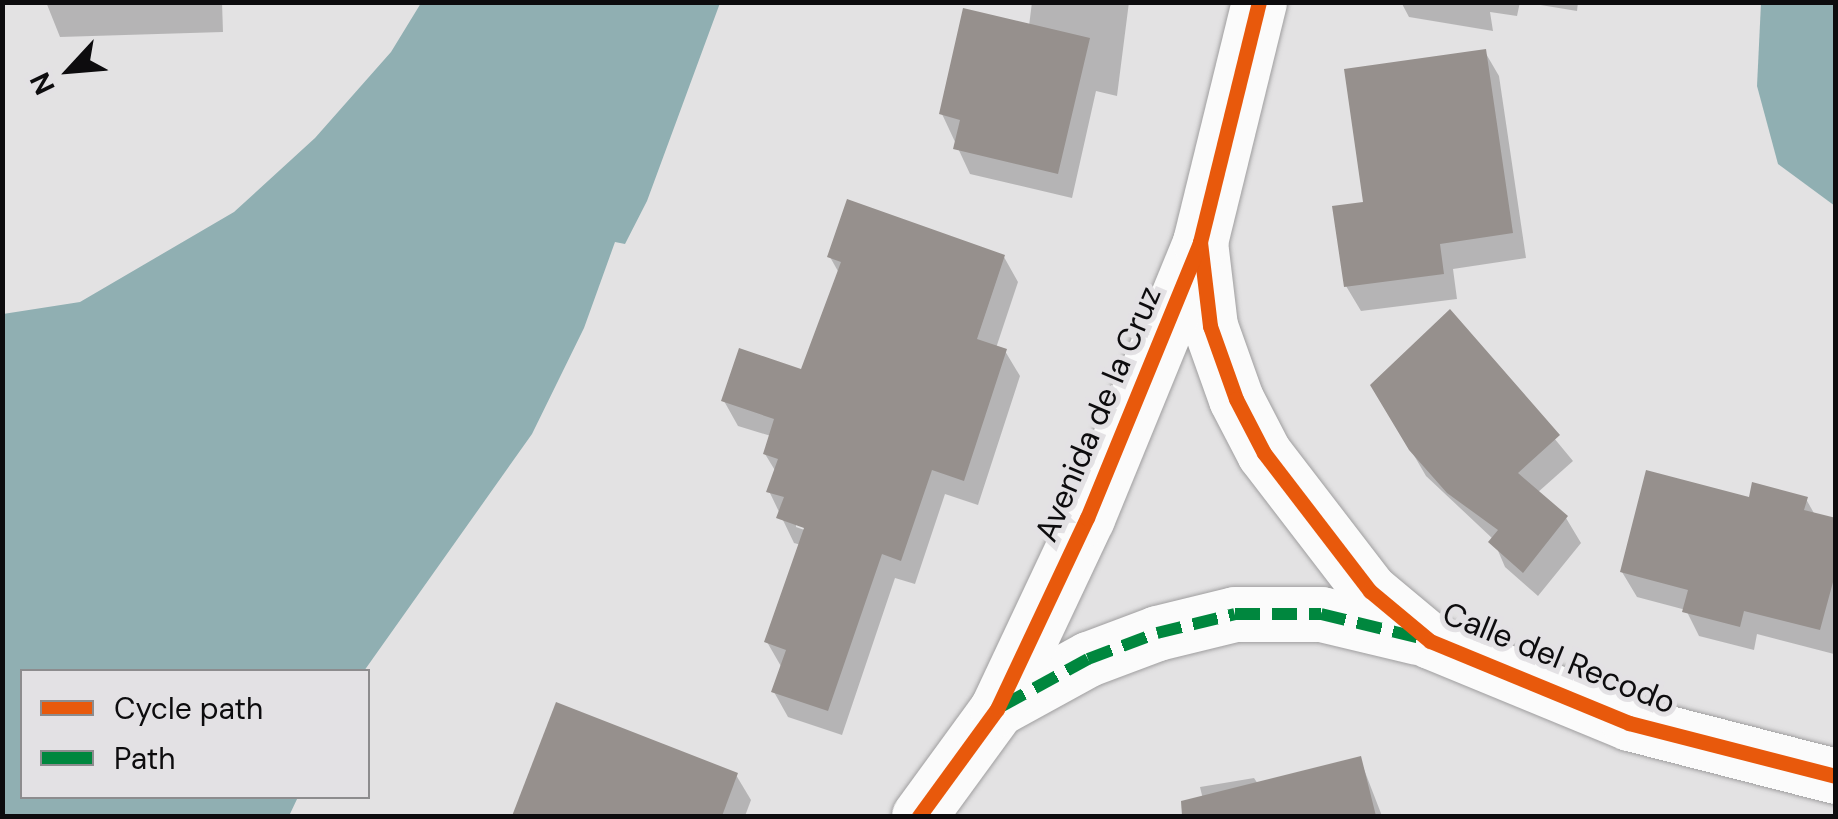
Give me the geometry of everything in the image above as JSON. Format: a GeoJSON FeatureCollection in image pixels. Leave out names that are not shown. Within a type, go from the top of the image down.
{"type":"FeatureCollection","features":[{"type":"Feature","properties":{"kind":"street","name":"Avenida de la Cruz"},"geometry":{"type":"LineString","coordinates":[[919,816],[998,709],[1087,518],[1200,242],[1258,2]]}},
{"type":"Feature","properties":{"kind":"street","name":"Calle del Recodo"},"geometry":{"type":"LineString","coordinates":[[1200,242],[1210,326],[1264,453],[1370,591],[1430,641]]}},
{"type":"Feature","properties":{"kind":"street","name":"Calle del Recodo"},"geometry":{"type":"LineString","coordinates":[[998,709],[1088,659],[1235,614],[1321,614],[1430,641],[1629,723],[1836,776]]}},
{"type":"Feature","properties":{"kind":"water"},"geometry":{"type":"Polygon","coordinates":[[[421,3],[720,3],[647,201],[625,244],[615,242],[584,328],[532,434],[365,669],[20,669],[20,799],[297,799],[289,816],[3,816],[3,314],[80,302],[234,212],[315,138],[391,52],[421,3]]]}},
{"type":"Feature","properties":{"kind":"water"},"geometry":{"type":"Polygon","coordinates":[[[1761,3],[1835,3],[1835,206],[1778,164],[1757,86],[1761,3]]]}},
{"type":"Feature","properties":{"kind":"building"},"geometry":{"type":"Polygon","coordinates":[[[963,8],[1090,38],[1058,174],[953,149],[960,120],[939,114],[963,8]]]}},
{"type":"Feature","properties":{"kind":"building"},"geometry":{"type":"Polygon","coordinates":[[[1486,49],[1513,233],[1440,244],[1444,274],[1344,287],[1332,206],[1363,202],[1344,69],[1486,49]]]}},
{"type":"Feature","properties":{"kind":"building"},"geometry":{"type":"Polygon","coordinates":[[[847,199],[1005,255],[977,339],[1007,349],[964,481],[932,470],[901,561],[882,554],[828,711],[771,692],[786,650],[764,642],[804,528],[776,518],[784,497],[766,492],[778,459],[763,454],[774,419],[721,401],[739,348],[801,369],[841,262],[827,257],[847,199]]]}},
{"type":"Feature","properties":{"kind":"building"},"geometry":{"type":"Polygon","coordinates":[[[1450,309],[1560,435],[1518,473],[1568,516],[1523,573],[1488,542],[1498,530],[1447,493],[1409,450],[1370,385],[1450,309]]]}},
{"type":"Feature","properties":{"kind":"building"},"geometry":{"type":"Polygon","coordinates":[[[1646,470],[1749,497],[1752,482],[1808,497],[1804,510],[1836,518],[1836,571],[1820,630],[1744,611],[1740,627],[1682,612],[1688,590],[1620,572],[1646,470]]]}},
{"type":"Feature","properties":{"kind":"building"},"geometry":{"type":"Polygon","coordinates":[[[556,702],[738,773],[722,816],[512,816],[556,702]]]}},
{"type":"Feature","properties":{"kind":"building"},"geometry":{"type":"Polygon","coordinates":[[[1361,756],[1376,816],[1182,816],[1181,801],[1361,756]]]}},
{"type":"Feature","properties":{"kind":"marked path"},"geometry":{"type":"LineString","coordinates":[[1002,706],[1088,659],[1157,633],[1235,614],[1321,614],[1420,638]]}},
{"type":"Feature","properties":{"kind":"cycle path"},"geometry":{"type":"LineString","coordinates":[[919,816],[997,709],[1087,518],[1200,242],[1259,2]]}},
{"type":"Feature","properties":{"kind":"cycle path"},"geometry":{"type":"LineString","coordinates":[[1200,242],[1210,326],[1236,399],[1264,453],[1370,591],[1430,641],[1629,723],[1836,776]]}}]}
